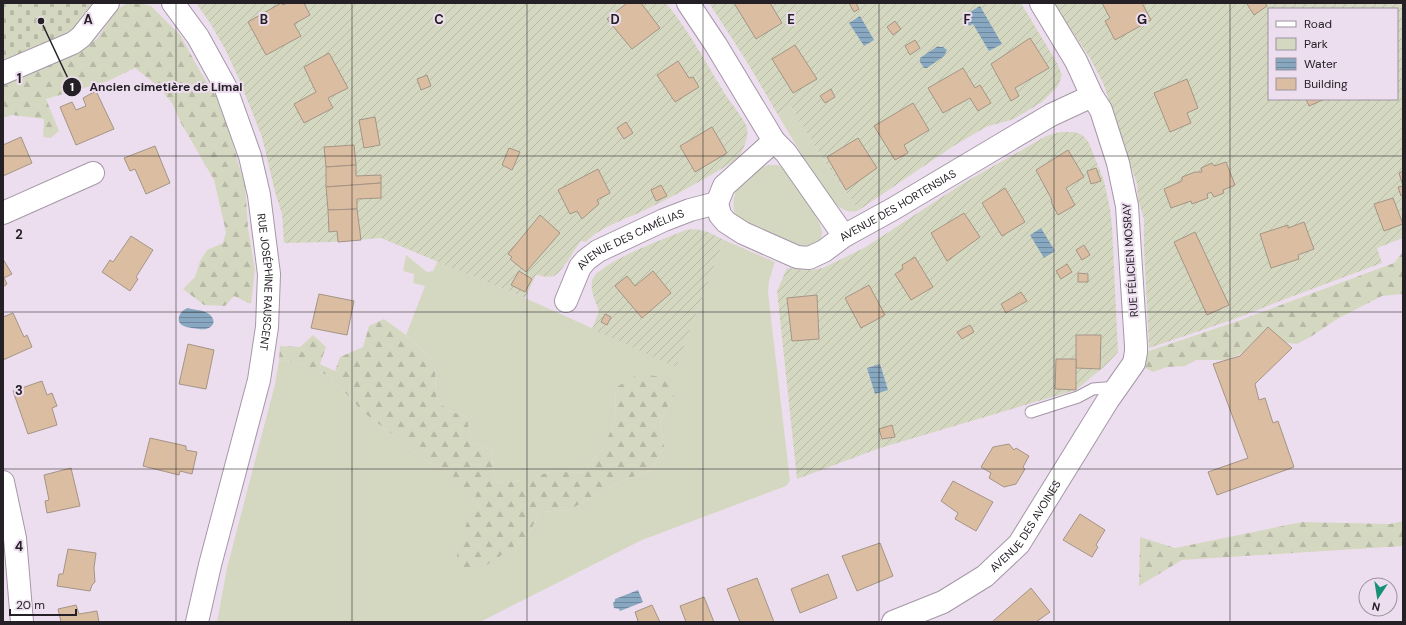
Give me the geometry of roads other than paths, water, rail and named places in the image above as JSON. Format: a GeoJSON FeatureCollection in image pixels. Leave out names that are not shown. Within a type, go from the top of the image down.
{"type":"FeatureCollection","features":[{"type":"Feature","properties":{"kind":"street"},"geometry":{"type":"LineString","coordinates":[[3,73],[73,43],[81,37],[108,3]]}},
{"type":"Feature","properties":{"kind":"street","name":"RUE JOSÉPHINE RAUSCENT"},"geometry":{"type":"LineString","coordinates":[[173,3],[198,38],[225,86],[250,156],[260,195],[269,274],[267,327],[259,380],[210,565],[197,622]]}},
{"type":"Feature","properties":{"kind":"street","name":"AVENUE DES HORTENSIAS"},"geometry":{"type":"LineString","coordinates":[[688,3],[716,45],[774,141],[786,153],[844,236],[893,209],[1051,115],[1092,96]]}},
{"type":"Feature","properties":{"kind":"street","name":"RUE FÉLICIEN MOSRAY"},"geometry":{"type":"LineString","coordinates":[[1041,3],[1076,61],[1092,96],[1101,110],[1118,163],[1127,206],[1136,352],[1134,362],[1117,387]]}},
{"type":"Feature","properties":{"kind":"street"},"geometry":{"type":"LineString","coordinates":[[774,141],[724,186],[717,203],[723,220],[743,233],[797,257],[809,258],[817,256],[844,236]]}},
{"type":"Feature","properties":{"kind":"street"},"geometry":{"type":"LineString","coordinates":[[3,213],[93,173]]}},
{"type":"Feature","properties":{"kind":"street","name":"AVENUE DES CAMÉLIAS"},"geometry":{"type":"LineString","coordinates":[[566,301],[580,268],[586,260],[598,251],[683,212],[717,203]]}},
{"type":"Feature","properties":{"kind":"street","name":"AVENUE DES AVOINES"},"geometry":{"type":"LineString","coordinates":[[893,622],[943,602],[985,576],[1019,544],[1117,387]]}},
{"type":"Feature","properties":{"kind":"street"},"geometry":{"type":"LineString","coordinates":[[3,482],[15,538],[22,622]]}},
{"type":"Feature","properties":{"kind":"lane"},"geometry":{"type":"LineString","coordinates":[[1031,412],[1078,397],[1093,389],[1117,387]]}},
{"type":"Feature","properties":{"kind":"water"},"geometry":{"type":"Polygon","coordinates":[[[980,6],[1002,44],[989,51],[973,24],[969,26],[963,16],[980,6]]]}},
{"type":"Feature","properties":{"kind":"water"},"geometry":{"type":"Polygon","coordinates":[[[860,16],[874,40],[864,46],[849,23],[860,16]]]}},
{"type":"Feature","properties":{"kind":"water"},"geometry":{"type":"Polygon","coordinates":[[[938,46],[947,50],[944,56],[927,68],[924,68],[920,62],[920,58],[938,46]]]}},
{"type":"Feature","properties":{"kind":"water"},"geometry":{"type":"Polygon","coordinates":[[[1041,228],[1055,251],[1044,258],[1030,235],[1041,228]]]}},
{"type":"Feature","properties":{"kind":"water"},"geometry":{"type":"Polygon","coordinates":[[[188,308],[209,314],[213,320],[212,325],[207,329],[199,329],[187,327],[181,324],[179,322],[179,316],[185,309],[188,308]]]}},
{"type":"Feature","properties":{"kind":"water"},"geometry":{"type":"Polygon","coordinates":[[[880,364],[888,390],[875,394],[867,368],[880,364]]]}},
{"type":"Feature","properties":{"kind":"water"},"geometry":{"type":"Polygon","coordinates":[[[638,590],[643,602],[620,611],[619,609],[614,608],[613,603],[615,599],[638,590]]]}},
{"type":"Feature","properties":{"kind":"place","name":"Ancien cimetière de Limal"},"geometry":{"type":"Point","coordinates":[41,21]}}]}
